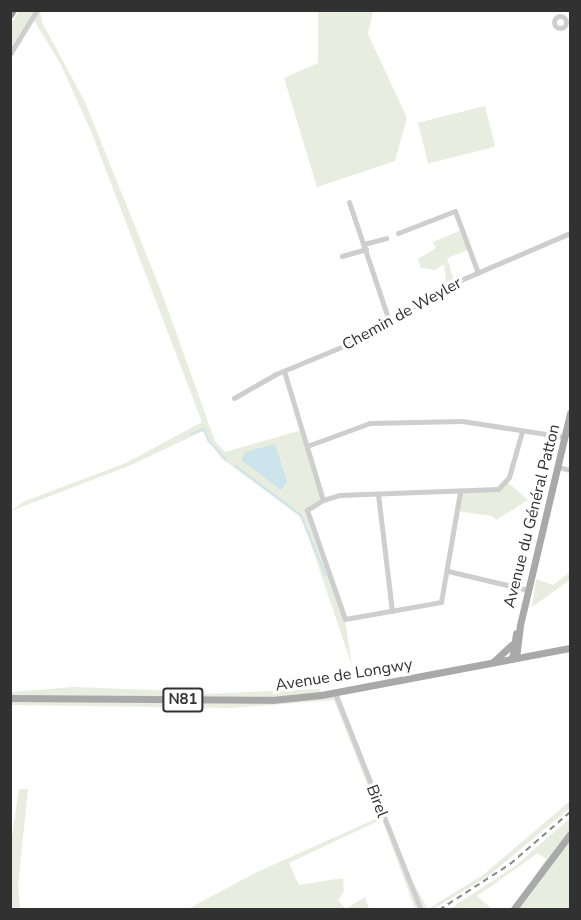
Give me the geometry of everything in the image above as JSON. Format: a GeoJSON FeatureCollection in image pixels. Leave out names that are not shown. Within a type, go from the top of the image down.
{"type":"FeatureCollection","features":[{"type":"Feature","properties":{"kind":"highway"},"geometry":{"type":"LineString","coordinates":[[10,15],[13,10]]}},
{"type":"Feature","properties":{"kind":"main road","name":"Avenue du Général Patton"},"geometry":{"type":"LineString","coordinates":[[520,625],[570,413]]}},
{"type":"Feature","properties":{"kind":"main road"},"geometry":{"type":"LineString","coordinates":[[492,663],[512,643],[520,625]]}},
{"type":"Feature","properties":{"kind":"main road"},"geometry":{"type":"LineString","coordinates":[[514,658],[520,625]]}},
{"type":"Feature","properties":{"kind":"main road","name":"N81"},"geometry":{"type":"LineString","coordinates":[[520,625],[524,650],[555,646],[561,650]]}},
{"type":"Feature","properties":{"kind":"main road"},"geometry":{"type":"LineString","coordinates":[[512,643],[514,658]]}},
{"type":"Feature","properties":{"kind":"main road","name":"Avenue de Longwy"},"geometry":{"type":"LineString","coordinates":[[10,698],[272,700],[335,693],[570,648]]}},
{"type":"Feature","properties":{"kind":"main road"},"geometry":{"type":"LineString","coordinates":[[513,909],[570,834]]}},
{"type":"Feature","properties":{"kind":"street"},"geometry":{"type":"LineString","coordinates":[[10,54],[36,13]]}},
{"type":"Feature","properties":{"kind":"street"},"geometry":{"type":"LineString","coordinates":[[349,202],[388,321]]}},
{"type":"Feature","properties":{"kind":"street"},"geometry":{"type":"LineString","coordinates":[[398,233],[455,211],[478,273]]}},
{"type":"Feature","properties":{"kind":"street","name":"Chemin de Weyler"},"geometry":{"type":"LineString","coordinates":[[234,398],[284,371],[343,348],[440,289],[570,233]]}},
{"type":"Feature","properties":{"kind":"street"},"geometry":{"type":"LineString","coordinates":[[342,256],[386,238]]}},
{"type":"Feature","properties":{"kind":"street"},"geometry":{"type":"LineString","coordinates":[[284,371],[323,500]]}},
{"type":"Feature","properties":{"kind":"street"},"geometry":{"type":"LineString","coordinates":[[307,446],[370,423],[462,421],[565,437]]}},
{"type":"Feature","properties":{"kind":"street"},"geometry":{"type":"LineString","coordinates":[[460,492],[441,602],[345,619],[307,510],[323,500],[339,495],[489,491],[505,485],[522,431]]}},
{"type":"Feature","properties":{"kind":"street"},"geometry":{"type":"LineString","coordinates":[[558,467],[570,470]]}},
{"type":"Feature","properties":{"kind":"street"},"geometry":{"type":"LineString","coordinates":[[378,494],[392,611]]}},
{"type":"Feature","properties":{"kind":"street"},"geometry":{"type":"LineString","coordinates":[[448,571],[528,590]]}},
{"type":"Feature","properties":{"kind":"street","name":"Birel"},"geometry":{"type":"LineString","coordinates":[[335,693],[421,909]]}},
{"type":"Feature","properties":{"kind":"shaded area"},"geometry":{"type":"Polygon","coordinates":[[[19,11],[40,11],[42,22],[85,102],[163,296],[215,441],[225,452],[302,430],[323,500],[307,510],[345,619],[352,666],[302,518],[221,458],[203,431],[131,465],[11,511],[25,501],[126,463],[202,422],[91,131],[60,63],[33,19],[11,54],[11,24],[19,11]]]}},
{"type":"Feature","properties":{"kind":"shaded area"},"geometry":{"type":"Polygon","coordinates":[[[318,11],[373,11],[368,34],[407,118],[395,161],[317,187],[284,78],[318,63],[318,11]]]}},
{"type":"Feature","properties":{"kind":"shaded area"},"geometry":{"type":"Polygon","coordinates":[[[485,106],[495,147],[428,163],[418,123],[485,106]]]}},
{"type":"Feature","properties":{"kind":"shaded area"},"geometry":{"type":"Polygon","coordinates":[[[461,230],[468,250],[447,258],[454,280],[446,282],[444,264],[435,270],[421,268],[418,259],[436,248],[433,242],[461,230]]]}},
{"type":"Feature","properties":{"kind":"shaded area"},"geometry":{"type":"Polygon","coordinates":[[[507,482],[528,500],[496,520],[492,516],[457,511],[460,492],[490,491],[507,482]]]}},
{"type":"Feature","properties":{"kind":"shaded area"},"geometry":{"type":"Polygon","coordinates":[[[570,572],[570,580],[532,607],[536,579],[553,585],[570,572]]]}},
{"type":"Feature","properties":{"kind":"shaded area"},"geometry":{"type":"Polygon","coordinates":[[[74,687],[178,691],[178,695],[320,689],[322,695],[335,693],[411,879],[428,909],[415,909],[382,819],[289,863],[299,885],[343,878],[344,891],[338,900],[346,909],[188,909],[257,872],[380,817],[334,700],[232,708],[11,705],[11,692],[74,687]]]}},
{"type":"Feature","properties":{"kind":"shaded area"},"geometry":{"type":"Polygon","coordinates":[[[19,789],[28,789],[18,886],[20,909],[11,909],[11,842],[19,789]]]}},
{"type":"Feature","properties":{"kind":"shaded area"},"geometry":{"type":"Polygon","coordinates":[[[570,801],[570,808],[487,877],[433,909],[428,909],[483,875],[570,801]]]}},
{"type":"Feature","properties":{"kind":"shaded area"},"geometry":{"type":"Polygon","coordinates":[[[570,818],[570,909],[513,909],[546,859],[538,853],[477,896],[492,909],[448,910],[514,867],[570,818]]]}},
{"type":"Feature","properties":{"kind":"shaded area"},"geometry":{"type":"Polygon","coordinates":[[[365,897],[369,909],[346,909],[365,897]]]}},
{"type":"Feature","properties":{"kind":"water"},"geometry":{"type":"Polygon","coordinates":[[[275,444],[287,482],[281,490],[241,460],[245,452],[275,444]]]}},
{"type":"Feature","properties":{"kind":"waterway"},"geometry":{"type":"LineString","coordinates":[[191,434],[204,429],[209,441],[226,459]]}},
{"type":"Feature","properties":{"kind":"waterway"},"geometry":{"type":"LineString","coordinates":[[236,466],[301,515],[326,575]]}},
{"type":"Feature","properties":{"kind":"railway"},"geometry":{"type":"LineString","coordinates":[[439,910],[510,864],[570,812]]}}]}
